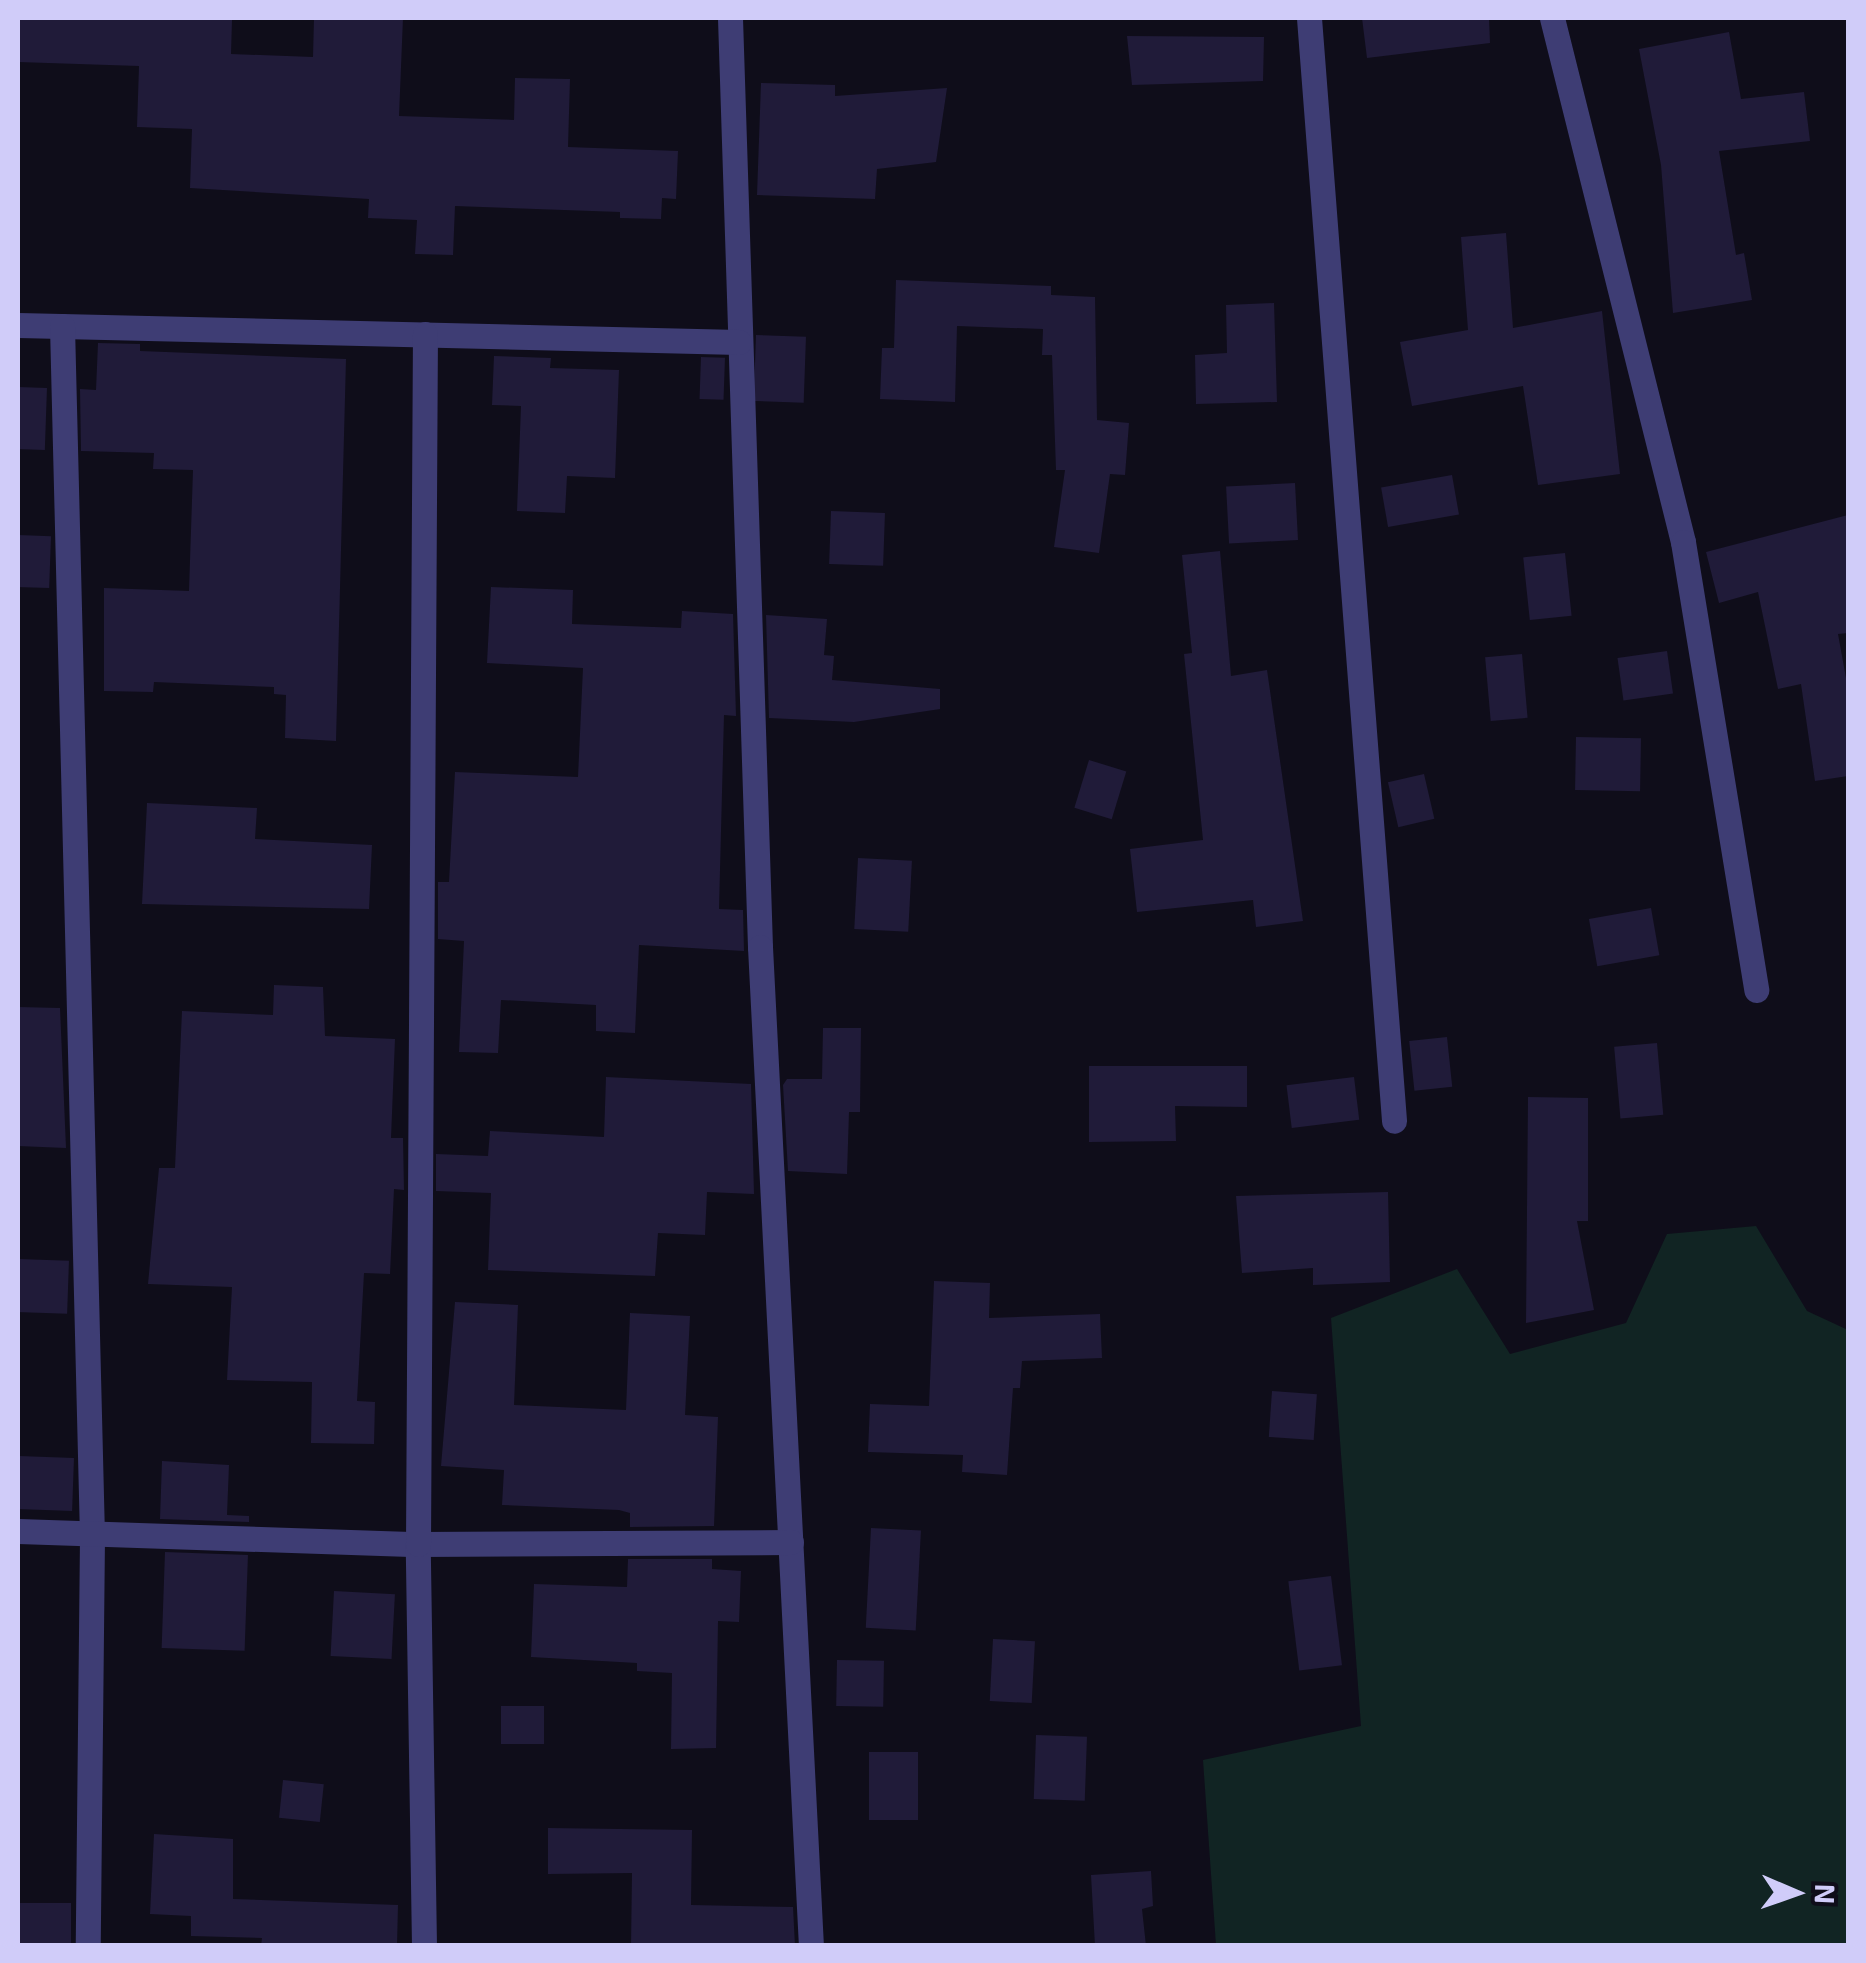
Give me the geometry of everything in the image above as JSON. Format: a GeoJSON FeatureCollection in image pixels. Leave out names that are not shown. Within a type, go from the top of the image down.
{"type":"FeatureCollection","features":[{"type":"Feature","properties":{"kind":"street"},"geometry":{"type":"LineString","coordinates":[[730,18],[760,947],[811,1946]]}},
{"type":"Feature","properties":{"kind":"street"},"geometry":{"type":"LineString","coordinates":[[1309,18],[1394,1121]]}},
{"type":"Feature","properties":{"kind":"street"},"geometry":{"type":"LineString","coordinates":[[1552,18],[1683,542],[1756,990]]}},
{"type":"Feature","properties":{"kind":"street"},"geometry":{"type":"LineString","coordinates":[[18,325],[739,342]]}},
{"type":"Feature","properties":{"kind":"street"},"geometry":{"type":"LineString","coordinates":[[62,326],[92,1537],[88,1946]]}},
{"type":"Feature","properties":{"kind":"street"},"geometry":{"type":"LineString","coordinates":[[424,1946],[418,1544],[425,334]]}},
{"type":"Feature","properties":{"kind":"street"},"geometry":{"type":"LineString","coordinates":[[18,1531],[92,1537],[418,1544],[791,1542]]}},
{"type":"Feature","properties":{"kind":"green space"},"geometry":{"type":"Polygon","coordinates":[[[1756,1226],[1807,1311],[1848,1330],[1848,1945],[1216,1945],[1203,1760],[1361,1726],[1331,1318],[1457,1269],[1510,1354],[1626,1323],[1667,1234],[1756,1226]]]}},
{"type":"Feature","properties":{"kind":"building"},"geometry":{"type":"Polygon","coordinates":[[[18,18],[232,20],[231,54],[313,57],[314,18],[403,18],[399,116],[514,120],[515,78],[570,79],[568,147],[678,151],[676,199],[662,198],[661,219],[620,218],[620,212],[455,206],[453,255],[415,254],[417,220],[368,218],[369,199],[190,188],[192,129],[137,127],[139,66],[18,62],[18,18]]]}},
{"type":"Feature","properties":{"kind":"building"},"geometry":{"type":"Polygon","coordinates":[[[1362,18],[1489,18],[1490,43],[1367,58],[1362,18]]]}},
{"type":"Feature","properties":{"kind":"building"},"geometry":{"type":"Polygon","coordinates":[[[1729,32],[1741,99],[1804,92],[1810,141],[1719,151],[1736,255],[1744,253],[1752,300],[1673,313],[1661,165],[1639,49],[1729,32]]]}},
{"type":"Feature","properties":{"kind":"building"},"geometry":{"type":"Polygon","coordinates":[[[1127,36],[1264,37],[1263,81],[1132,85],[1127,36]]]}},
{"type":"Feature","properties":{"kind":"building"},"geometry":{"type":"Polygon","coordinates":[[[761,83],[835,85],[835,96],[947,88],[936,162],[877,169],[875,199],[757,195],[761,83]]]}},
{"type":"Feature","properties":{"kind":"building"},"geometry":{"type":"Polygon","coordinates":[[[1506,233],[1513,328],[1602,311],[1620,474],[1538,485],[1523,386],[1412,406],[1400,342],[1468,330],[1461,237],[1506,233]]]}},
{"type":"Feature","properties":{"kind":"building"},"geometry":{"type":"Polygon","coordinates":[[[896,280],[1051,286],[1051,295],[1095,297],[1097,420],[1129,423],[1125,475],[1110,474],[1099,553],[1054,547],[1065,470],[1056,470],[1052,355],[1042,355],[1043,329],[957,326],[955,402],[880,399],[882,348],[894,348],[896,280]]]}},
{"type":"Feature","properties":{"kind":"building"},"geometry":{"type":"Polygon","coordinates":[[[1274,303],[1277,402],[1196,404],[1195,355],[1227,353],[1226,305],[1274,303]]]}},
{"type":"Feature","properties":{"kind":"building"},"geometry":{"type":"Polygon","coordinates":[[[756,335],[806,337],[804,403],[754,401],[756,335]]]}},
{"type":"Feature","properties":{"kind":"building"},"geometry":{"type":"Polygon","coordinates":[[[98,343],[140,344],[140,351],[346,359],[336,741],[285,738],[286,695],[274,694],[274,687],[154,682],[153,692],[104,691],[104,588],[189,591],[193,470],[153,469],[154,453],[81,451],[80,389],[96,390],[98,343]]]}},
{"type":"Feature","properties":{"kind":"building"},"geometry":{"type":"Polygon","coordinates":[[[494,356],[551,358],[550,368],[619,370],[615,478],[567,476],[565,513],[517,511],[521,406],[492,405],[494,356]]]}},
{"type":"Feature","properties":{"kind":"building"},"geometry":{"type":"Polygon","coordinates":[[[701,357],[725,358],[724,400],[700,399],[701,357]]]}},
{"type":"Feature","properties":{"kind":"building"},"geometry":{"type":"Polygon","coordinates":[[[18,387],[47,388],[45,450],[18,449],[18,387]]]}},
{"type":"Feature","properties":{"kind":"building"},"geometry":{"type":"Polygon","coordinates":[[[1452,475],[1459,514],[1388,527],[1381,488],[1452,475]]]}},
{"type":"Feature","properties":{"kind":"building"},"geometry":{"type":"Polygon","coordinates":[[[1295,483],[1298,540],[1229,544],[1226,487],[1295,483]]]}},
{"type":"Feature","properties":{"kind":"building"},"geometry":{"type":"Polygon","coordinates":[[[831,511],[885,513],[883,566],[829,564],[831,511]]]}},
{"type":"Feature","properties":{"kind":"building"},"geometry":{"type":"Polygon","coordinates":[[[1848,515],[1848,633],[1838,634],[1848,689],[1848,776],[1815,781],[1801,684],[1778,689],[1758,592],[1719,603],[1706,552],[1848,515]]]}},
{"type":"Feature","properties":{"kind":"building"},"geometry":{"type":"Polygon","coordinates":[[[18,535],[51,536],[49,588],[18,587],[18,535]]]}},
{"type":"Feature","properties":{"kind":"building"},"geometry":{"type":"Polygon","coordinates":[[[1220,551],[1231,676],[1267,670],[1303,921],[1256,927],[1253,900],[1137,912],[1130,849],[1203,840],[1184,654],[1192,653],[1182,555],[1220,551]]]}},
{"type":"Feature","properties":{"kind":"building"},"geometry":{"type":"Polygon","coordinates":[[[1565,553],[1572,616],[1530,620],[1523,557],[1565,553]]]}},
{"type":"Feature","properties":{"kind":"building"},"geometry":{"type":"Polygon","coordinates":[[[491,587],[573,590],[572,624],[681,628],[682,611],[733,614],[736,716],[724,715],[719,909],[743,910],[744,951],[639,945],[635,1033],[596,1031],[596,1005],[501,1000],[498,1053],[459,1052],[464,941],[438,939],[438,882],[449,882],[455,772],[578,777],[583,668],[487,663],[491,587]]]}},
{"type":"Feature","properties":{"kind":"building"},"geometry":{"type":"Polygon","coordinates":[[[766,615],[827,619],[824,655],[834,656],[832,680],[940,689],[940,709],[854,722],[769,718],[766,615]]]}},
{"type":"Feature","properties":{"kind":"building"},"geometry":{"type":"Polygon","coordinates":[[[1667,651],[1673,694],[1623,701],[1617,658],[1667,651]]]}},
{"type":"Feature","properties":{"kind":"building"},"geometry":{"type":"Polygon","coordinates":[[[1522,654],[1528,718],[1491,721],[1485,657],[1522,654]]]}},
{"type":"Feature","properties":{"kind":"building"},"geometry":{"type":"Polygon","coordinates":[[[1576,737],[1641,738],[1640,791],[1575,790],[1576,737]]]}},
{"type":"Feature","properties":{"kind":"building"},"geometry":{"type":"Polygon","coordinates":[[[1089,760],[1126,771],[1112,819],[1074,808],[1089,760]]]}},
{"type":"Feature","properties":{"kind":"building"},"geometry":{"type":"Polygon","coordinates":[[[1424,774],[1434,819],[1398,827],[1388,782],[1424,774]]]}},
{"type":"Feature","properties":{"kind":"building"},"geometry":{"type":"Polygon","coordinates":[[[147,803],[257,808],[255,839],[372,845],[369,909],[142,904],[147,803]]]}},
{"type":"Feature","properties":{"kind":"building"},"geometry":{"type":"Polygon","coordinates":[[[858,858],[912,861],[908,932],[854,929],[858,858]]]}},
{"type":"Feature","properties":{"kind":"building"},"geometry":{"type":"Polygon","coordinates":[[[1651,908],[1659,955],[1597,966],[1589,919],[1651,908]]]}},
{"type":"Feature","properties":{"kind":"building"},"geometry":{"type":"Polygon","coordinates":[[[274,985],[323,987],[325,1036],[395,1039],[391,1138],[403,1138],[404,1190],[394,1189],[390,1274],[364,1273],[357,1401],[375,1402],[374,1444],[311,1443],[312,1382],[227,1380],[232,1287],[148,1284],[159,1168],[175,1168],[182,1011],[273,1015],[274,985]]]}},
{"type":"Feature","properties":{"kind":"building"},"geometry":{"type":"Polygon","coordinates":[[[18,1007],[60,1008],[66,1148],[18,1146],[18,1007]]]}},
{"type":"Feature","properties":{"kind":"building"},"geometry":{"type":"Polygon","coordinates":[[[823,1028],[861,1028],[860,1112],[849,1112],[847,1174],[788,1171],[783,1085],[787,1079],[822,1079],[823,1028]]]}},
{"type":"Feature","properties":{"kind":"building"},"geometry":{"type":"Polygon","coordinates":[[[1447,1037],[1452,1087],[1414,1091],[1409,1041],[1447,1037]]]}},
{"type":"Feature","properties":{"kind":"building"},"geometry":{"type":"Polygon","coordinates":[[[1657,1043],[1663,1115],[1620,1118],[1614,1047],[1657,1043]]]}},
{"type":"Feature","properties":{"kind":"building"},"geometry":{"type":"Polygon","coordinates":[[[1089,1066],[1247,1066],[1247,1107],[1175,1106],[1176,1141],[1089,1142],[1089,1066]]]}},
{"type":"Feature","properties":{"kind":"building"},"geometry":{"type":"Polygon","coordinates":[[[606,1077],[751,1084],[754,1194],[707,1192],[705,1235],[658,1233],[655,1276],[488,1270],[491,1193],[436,1191],[436,1154],[488,1156],[490,1131],[604,1137],[606,1077]]]}},
{"type":"Feature","properties":{"kind":"building"},"geometry":{"type":"Polygon","coordinates":[[[1354,1077],[1359,1120],[1292,1128],[1287,1085],[1354,1077]]]}},
{"type":"Feature","properties":{"kind":"building"},"geometry":{"type":"Polygon","coordinates":[[[1528,1097],[1588,1098],[1588,1221],[1577,1221],[1594,1310],[1526,1323],[1528,1097]]]}},
{"type":"Feature","properties":{"kind":"building"},"geometry":{"type":"Polygon","coordinates":[[[1388,1192],[1390,1282],[1313,1285],[1313,1268],[1242,1273],[1236,1196],[1388,1192]]]}},
{"type":"Feature","properties":{"kind":"building"},"geometry":{"type":"Polygon","coordinates":[[[18,1259],[69,1261],[67,1314],[18,1312],[18,1259]]]}},
{"type":"Feature","properties":{"kind":"building"},"geometry":{"type":"Polygon","coordinates":[[[934,1281],[990,1283],[989,1318],[1100,1314],[1102,1358],[1022,1361],[1020,1388],[1013,1388],[1007,1475],[962,1472],[963,1455],[868,1452],[870,1404],[929,1406],[934,1281]]]}},
{"type":"Feature","properties":{"kind":"building"},"geometry":{"type":"Polygon","coordinates":[[[455,1302],[518,1305],[514,1405],[626,1410],[630,1313],[690,1316],[685,1415],[718,1417],[714,1526],[630,1527],[630,1513],[619,1510],[502,1505],[504,1470],[441,1466],[455,1302]]]}},
{"type":"Feature","properties":{"kind":"building"},"geometry":{"type":"Polygon","coordinates":[[[1272,1391],[1317,1394],[1314,1440],[1269,1437],[1272,1391]]]}},
{"type":"Feature","properties":{"kind":"building"},"geometry":{"type":"Polygon","coordinates":[[[19,1456],[74,1458],[72,1511],[18,1509],[19,1456]]]}},
{"type":"Feature","properties":{"kind":"building"},"geometry":{"type":"Polygon","coordinates":[[[162,1461],[229,1465],[227,1515],[249,1516],[249,1522],[160,1519],[162,1461]]]}},
{"type":"Feature","properties":{"kind":"building"},"geometry":{"type":"Polygon","coordinates":[[[871,1528],[921,1531],[916,1630],[866,1628],[871,1528]]]}},
{"type":"Feature","properties":{"kind":"building"},"geometry":{"type":"Polygon","coordinates":[[[165,1552],[248,1555],[245,1651],[162,1648],[165,1552]]]}},
{"type":"Feature","properties":{"kind":"building"},"geometry":{"type":"Polygon","coordinates":[[[628,1559],[712,1559],[712,1569],[741,1571],[739,1622],[718,1621],[716,1748],[671,1749],[672,1673],[637,1671],[637,1663],[531,1657],[534,1584],[627,1587],[628,1559]]]}},
{"type":"Feature","properties":{"kind":"building"},"geometry":{"type":"Polygon","coordinates":[[[1331,1576],[1342,1665],[1299,1671],[1288,1581],[1331,1576]]]}},
{"type":"Feature","properties":{"kind":"building"},"geometry":{"type":"Polygon","coordinates":[[[334,1591],[395,1594],[392,1659],[331,1656],[334,1591]]]}},
{"type":"Feature","properties":{"kind":"building"},"geometry":{"type":"Polygon","coordinates":[[[993,1639],[1035,1641],[1032,1703],[990,1701],[993,1639]]]}},
{"type":"Feature","properties":{"kind":"building"},"geometry":{"type":"Polygon","coordinates":[[[837,1660],[884,1661],[883,1707],[836,1706],[837,1660]]]}},
{"type":"Feature","properties":{"kind":"building"},"geometry":{"type":"Polygon","coordinates":[[[501,1706],[544,1706],[544,1744],[501,1744],[501,1706]]]}},
{"type":"Feature","properties":{"kind":"building"},"geometry":{"type":"Polygon","coordinates":[[[1036,1735],[1087,1737],[1085,1801],[1034,1799],[1036,1735]]]}},
{"type":"Feature","properties":{"kind":"building"},"geometry":{"type":"Polygon","coordinates":[[[869,1752],[918,1752],[918,1820],[869,1820],[869,1752]]]}},
{"type":"Feature","properties":{"kind":"building"},"geometry":{"type":"Polygon","coordinates":[[[283,1780],[324,1784],[320,1822],[279,1818],[283,1780]]]}},
{"type":"Feature","properties":{"kind":"building"},"geometry":{"type":"Polygon","coordinates":[[[548,1828],[692,1830],[691,1905],[793,1907],[795,1946],[631,1946],[632,1873],[548,1874],[548,1828]]]}},
{"type":"Feature","properties":{"kind":"building"},"geometry":{"type":"Polygon","coordinates":[[[154,1834],[233,1839],[233,1899],[398,1905],[397,1946],[261,1946],[262,1938],[191,1936],[191,1916],[150,1914],[154,1834]]]}},
{"type":"Feature","properties":{"kind":"building"},"geometry":{"type":"Polygon","coordinates":[[[1151,1871],[1153,1906],[1142,1909],[1146,1946],[1095,1946],[1091,1875],[1151,1871]]]}},
{"type":"Feature","properties":{"kind":"building"},"geometry":{"type":"Polygon","coordinates":[[[18,1903],[71,1903],[71,1946],[18,1946],[18,1903]]]}}]}
